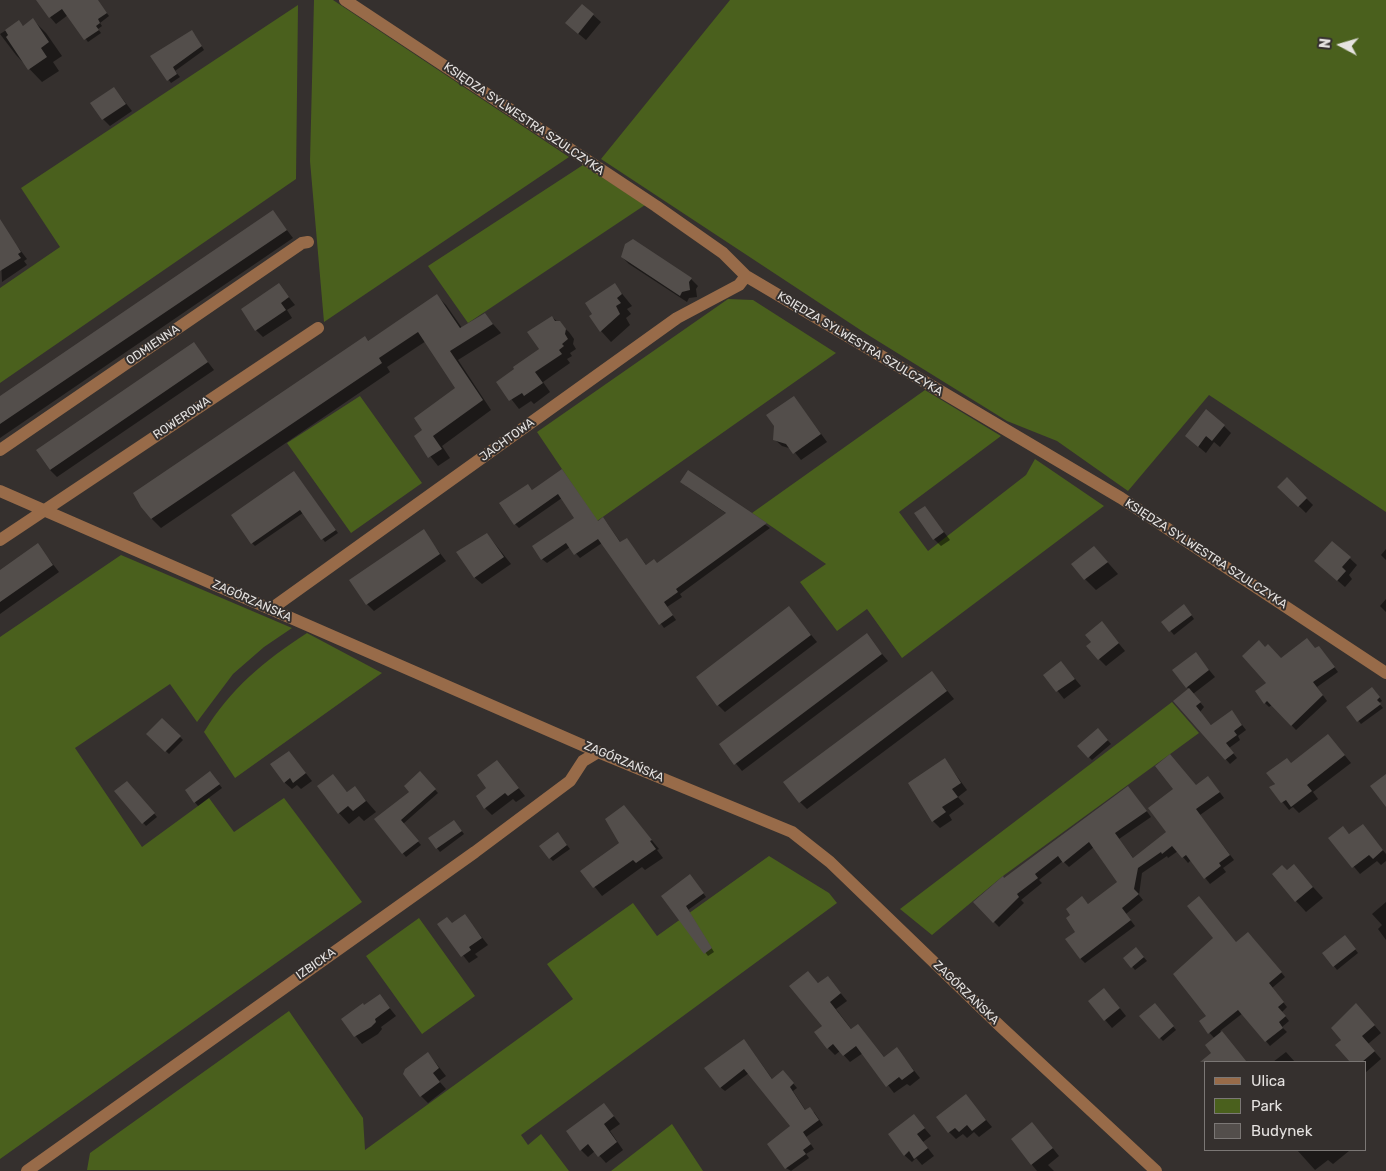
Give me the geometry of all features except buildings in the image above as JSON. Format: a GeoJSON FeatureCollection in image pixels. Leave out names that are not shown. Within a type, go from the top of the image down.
{"type":"FeatureCollection","features":[{"type":"Feature","properties":{"kind":"street","name":"KSIĘDZA SYLWESTRA SZULCZYKA"},"geometry":{"type":"LineString","coordinates":[[345,0],[656,206],[723,253],[746,276],[1121,498],[1386,673]]}},
{"type":"Feature","properties":{"kind":"street","name":"ODMIENNA"},"geometry":{"type":"LineString","coordinates":[[0,450],[302,243],[308,242]]}},
{"type":"Feature","properties":{"kind":"street","name":"JACHTOWA"},"geometry":{"type":"LineString","coordinates":[[271,609],[677,318],[739,285],[746,276]]}},
{"type":"Feature","properties":{"kind":"street","name":"ROWEROWA"},"geometry":{"type":"LineString","coordinates":[[0,540],[318,328]]}},
{"type":"Feature","properties":{"kind":"street","name":"ZAGÓRZAŃSKA"},"geometry":{"type":"LineString","coordinates":[[0,491],[598,752],[792,832],[830,862],[1000,1026],[1156,1171]]}},
{"type":"Feature","properties":{"kind":"street","name":"IZBICKA"},"geometry":{"type":"LineString","coordinates":[[27,1171],[483,846],[570,781],[583,761],[598,752]]}},
{"type":"Feature","properties":{"kind":"green space"},"geometry":{"type":"Polygon","coordinates":[[[314,0],[333,0],[569,157],[324,322],[310,161],[314,0]]]}},
{"type":"Feature","properties":{"kind":"green space"},"geometry":{"type":"Polygon","coordinates":[[[730,0],[1386,0],[1386,512],[1209,395],[1128,491],[1057,441],[1007,421],[865,333],[601,159],[730,0]]]}},
{"type":"Feature","properties":{"kind":"green space"},"geometry":{"type":"Polygon","coordinates":[[[298,5],[296,179],[0,383],[0,288],[60,247],[21,188],[298,5]]]}},
{"type":"Feature","properties":{"kind":"green space"},"geometry":{"type":"Polygon","coordinates":[[[583,165],[645,205],[468,323],[428,266],[583,165]]]}},
{"type":"Feature","properties":{"kind":"green space"},"geometry":{"type":"Polygon","coordinates":[[[728,299],[753,300],[836,353],[597,521],[537,432],[728,299]]]}},
{"type":"Feature","properties":{"kind":"green space"},"geometry":{"type":"Polygon","coordinates":[[[925,390],[1001,436],[899,512],[928,551],[1026,475],[1035,459],[1104,506],[902,658],[867,609],[837,631],[800,582],[826,564],[752,513],[925,390]]]}},
{"type":"Feature","properties":{"kind":"green space"},"geometry":{"type":"Polygon","coordinates":[[[360,396],[422,483],[351,533],[287,443],[360,396]]]}},
{"type":"Feature","properties":{"kind":"green space"},"geometry":{"type":"Polygon","coordinates":[[[121,555],[292,628],[264,647],[233,674],[197,722],[170,684],[75,748],[142,847],[209,798],[234,832],[284,798],[362,902],[0,1159],[0,637],[121,555]]]}},
{"type":"Feature","properties":{"kind":"green space"},"geometry":{"type":"Polygon","coordinates":[[[307,633],[382,673],[235,778],[204,732],[225,702],[250,676],[307,633]]]}},
{"type":"Feature","properties":{"kind":"green space"},"geometry":{"type":"Polygon","coordinates":[[[1172,702],[1199,733],[1003,876],[932,935],[900,909],[1172,702]]]}},
{"type":"Feature","properties":{"kind":"green space"},"geometry":{"type":"Polygon","coordinates":[[[769,856],[829,893],[837,903],[521,1135],[528,1145],[541,1134],[569,1171],[87,1170],[90,1153],[289,1011],[363,1118],[365,1150],[573,999],[547,964],[633,903],[657,936],[769,856]]]}},
{"type":"Feature","properties":{"kind":"green space"},"geometry":{"type":"Polygon","coordinates":[[[419,918],[475,996],[422,1034],[366,956],[419,918]]]}},
{"type":"Feature","properties":{"kind":"green space"},"geometry":{"type":"Polygon","coordinates":[[[672,1124],[703,1171],[611,1171],[672,1124]]]}}]}
